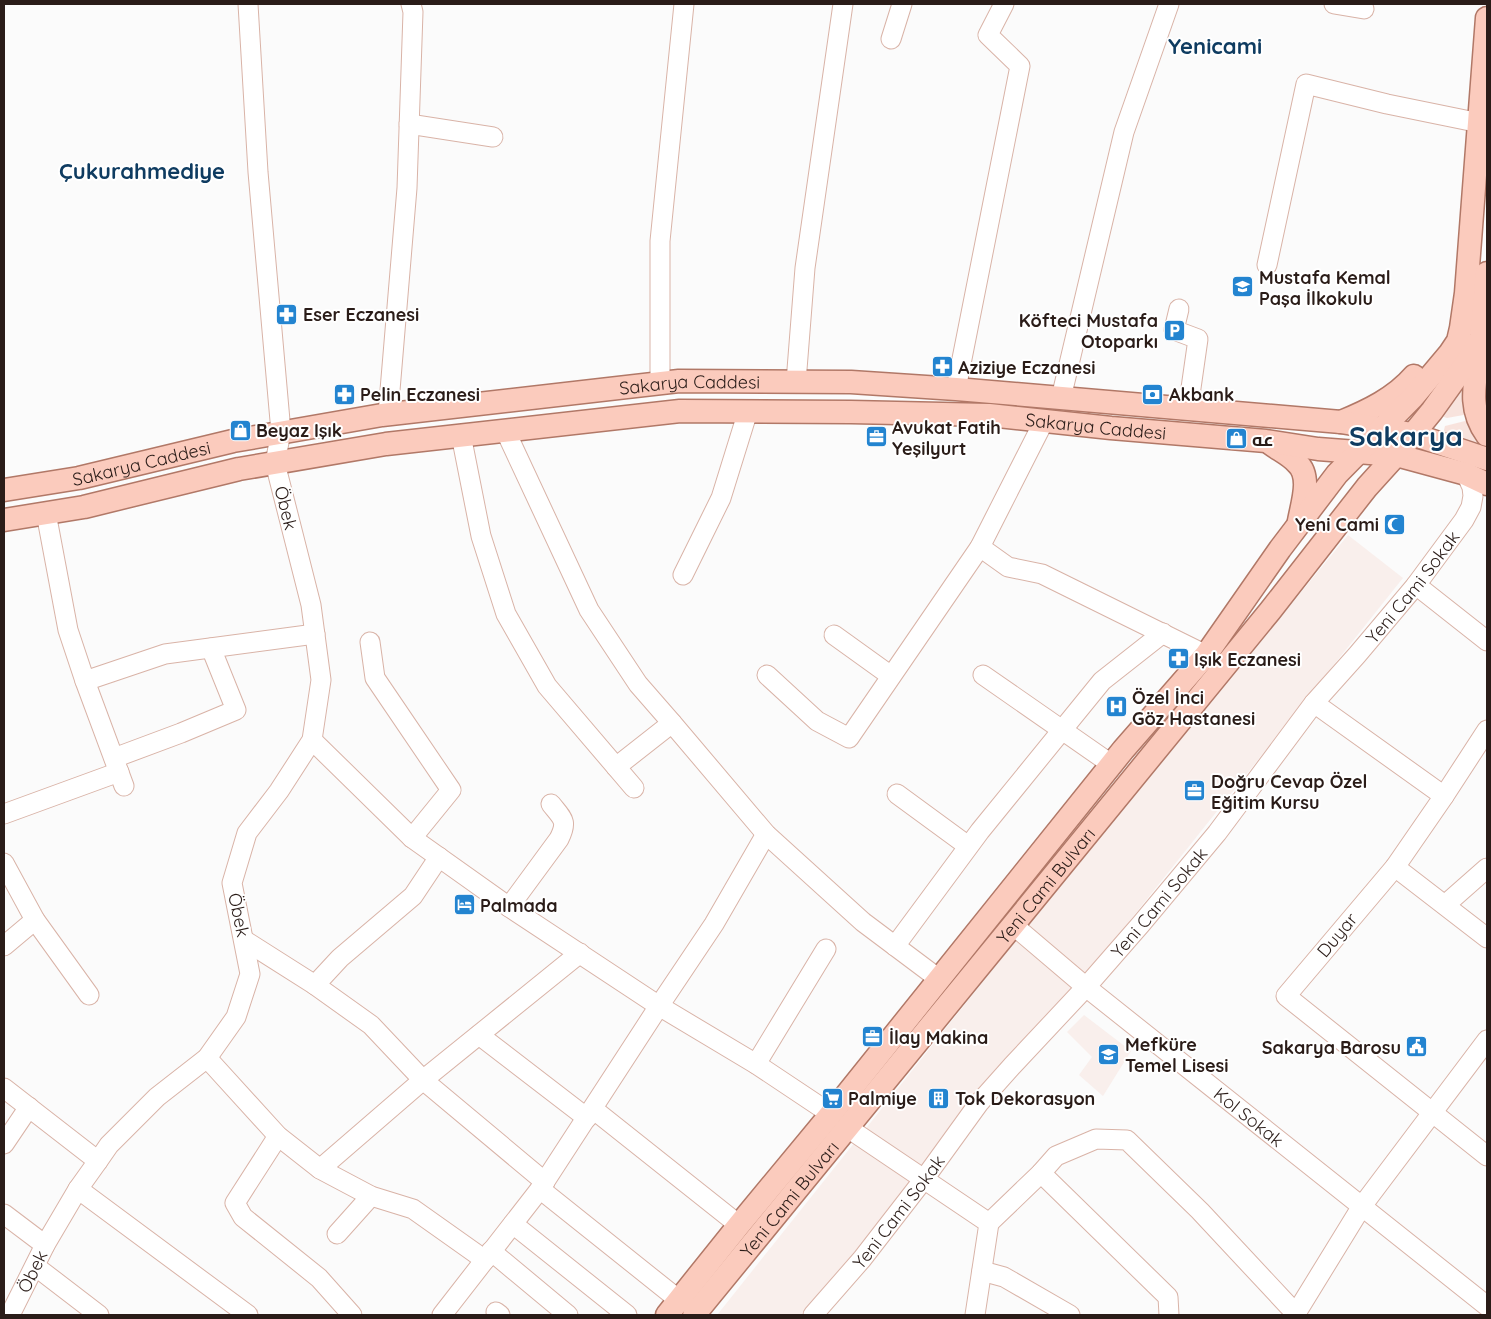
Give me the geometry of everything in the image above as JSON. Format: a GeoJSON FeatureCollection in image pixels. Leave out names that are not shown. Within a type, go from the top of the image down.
{"type":"FeatureCollection","features":[{"type":"Feature","properties":{"kind":"main road","name":"Yeni Cami Bulvarı"},"geometry":{"type":"LineString","coordinates":[[680,1310],[739,1225],[839,1121],[939,979],[1111,764],[1206,655],[1298,524],[1337,474],[1420,390],[1458,341],[1466,293],[1487,18]]}},
{"type":"Feature","properties":{"kind":"main road"},"geometry":{"type":"LineString","coordinates":[[1487,273],[1474,396],[1476,415],[1487,435]]}},
{"type":"Feature","properties":{"kind":"main road"},"geometry":{"type":"LineString","coordinates":[[1341,422],[1366,411],[1390,397],[1413,378],[1434,352],[1453,323],[1466,293]]}},
{"type":"Feature","properties":{"kind":"main road","name":"Yeni Cami Bulvarı"},"geometry":{"type":"LineString","coordinates":[[680,1310],[839,1121],[1013,925],[1432,410],[1465,365],[1481,338]]}},
{"type":"Feature","properties":{"kind":"main road","name":"Sakarya Caddesi"},"geometry":{"type":"LineString","coordinates":[[4,490],[78,478],[233,440],[388,414],[679,382],[851,382],[956,389],[1341,422],[1412,434],[1487,458]]}},
{"type":"Feature","properties":{"kind":"main road","name":"Sakarya Caddesi"},"geometry":{"type":"LineString","coordinates":[[4,520],[84,507],[239,469],[386,444],[680,411],[989,415],[1111,428],[1266,440],[1318,449],[1396,455],[1466,474],[1487,484]]}},
{"type":"Feature","properties":{"kind":"main road"},"geometry":{"type":"LineString","coordinates":[[1266,440],[1298,463],[1303,471],[1305,482],[1298,524]]}},
{"type":"Feature","properties":{"kind":"main road"},"geometry":{"type":"LineString","coordinates":[[1374,479],[1400,465],[1420,461]]}},
{"type":"Feature","properties":{"kind":"street","name":"Öbek"},"geometry":{"type":"LineString","coordinates":[[10,1315],[46,1244],[78,1189],[109,1145],[157,1097],[207,1058],[236,1017],[250,974],[232,882],[247,833],[279,791],[312,740],[321,680],[311,605],[275,463],[281,432],[258,172],[246,4]]}},
{"type":"Feature","properties":{"kind":"street"},"geometry":{"type":"LineString","coordinates":[[388,414],[407,188],[413,12],[411,4]]}},
{"type":"Feature","properties":{"kind":"street"},"geometry":{"type":"LineString","coordinates":[[660,384],[660,241],[684,4]]}},
{"type":"Feature","properties":{"kind":"street"},"geometry":{"type":"LineString","coordinates":[[796,382],[805,268],[843,4]]}},
{"type":"Feature","properties":{"kind":"street"},"geometry":{"type":"LineString","coordinates":[[891,39],[902,4]]}},
{"type":"Feature","properties":{"kind":"street"},"geometry":{"type":"LineString","coordinates":[[956,389],[1020,66],[988,34],[1004,4]]}},
{"type":"Feature","properties":{"kind":"street"},"geometry":{"type":"LineString","coordinates":[[1334,4],[1364,9]]}},
{"type":"Feature","properties":{"kind":"street"},"geometry":{"type":"LineString","coordinates":[[1061,398],[1124,132],[1166,5]]}},
{"type":"Feature","properties":{"kind":"street"},"geometry":{"type":"LineString","coordinates":[[1267,265],[1306,84],[1387,104],[1480,123]]}},
{"type":"Feature","properties":{"kind":"street"},"geometry":{"type":"LineString","coordinates":[[409,124],[493,137]]}},
{"type":"Feature","properties":{"kind":"street"},"geometry":{"type":"LineString","coordinates":[[1179,309],[1174,330],[1198,339],[1188,409]]}},
{"type":"Feature","properties":{"kind":"street"},"geometry":{"type":"LineString","coordinates":[[683,575],[721,498],[748,411]]}},
{"type":"Feature","properties":{"kind":"street"},"geometry":{"type":"LineString","coordinates":[[767,675],[817,721],[849,738],[980,547],[1044,421]]}},
{"type":"Feature","properties":{"kind":"street"},"geometry":{"type":"LineString","coordinates":[[505,430],[589,610],[638,684],[766,834],[863,922],[939,979]]}},
{"type":"Feature","properties":{"kind":"street"},"geometry":{"type":"LineString","coordinates":[[461,435],[481,536],[506,614],[547,686],[634,788]]}},
{"type":"Feature","properties":{"kind":"street","name":"Yeni Cami Sokak"},"geometry":{"type":"LineString","coordinates":[[813,1315],[862,1259],[924,1179],[979,1103],[1086,988],[1217,832],[1314,703],[1357,656],[1416,584],[1464,520],[1471,507],[1472,487],[1466,474]]}},
{"type":"Feature","properties":{"kind":"street"},"geometry":{"type":"LineString","coordinates":[[46,513],[68,630],[119,772]]}},
{"type":"Feature","properties":{"kind":"street"},"geometry":{"type":"LineString","coordinates":[[980,547],[1008,567],[1042,574],[1206,655]]}},
{"type":"Feature","properties":{"kind":"street"},"geometry":{"type":"LineString","coordinates":[[1416,584],[1487,640]]}},
{"type":"Feature","properties":{"kind":"street"},"geometry":{"type":"LineString","coordinates":[[895,946],[968,846],[1102,681],[1163,633]]}},
{"type":"Feature","properties":{"kind":"street"},"geometry":{"type":"LineString","coordinates":[[85,681],[165,654],[315,634]]}},
{"type":"Feature","properties":{"kind":"street"},"geometry":{"type":"LineString","coordinates":[[834,635],[891,676]]}},
{"type":"Feature","properties":{"kind":"street"},"geometry":{"type":"LineString","coordinates":[[370,642],[375,678],[451,790],[412,838]]}},
{"type":"Feature","properties":{"kind":"street"},"geometry":{"type":"LineString","coordinates":[[4,814],[119,772],[181,733],[236,710],[211,648]]}},
{"type":"Feature","properties":{"kind":"street"},"geometry":{"type":"LineString","coordinates":[[983,675],[1111,764]]}},
{"type":"Feature","properties":{"kind":"street"},"geometry":{"type":"LineString","coordinates":[[1314,703],[1444,796]]}},
{"type":"Feature","properties":{"kind":"street"},"geometry":{"type":"LineString","coordinates":[[616,767],[672,723]]}},
{"type":"Feature","properties":{"kind":"street","name":"Duyar"},"geometry":{"type":"LineString","coordinates":[[1486,1153],[1286,996],[1395,866],[1487,730]]}},
{"type":"Feature","properties":{"kind":"street"},"geometry":{"type":"LineString","coordinates":[[312,740],[412,838],[509,907],[659,1006],[756,1064],[989,1224]]}},
{"type":"Feature","properties":{"kind":"street"},"geometry":{"type":"LineString","coordinates":[[896,794],[968,846]]}},
{"type":"Feature","properties":{"kind":"street"},"geometry":{"type":"LineString","coordinates":[[509,907],[559,839],[564,828],[562,818],[551,804]]}},
{"type":"Feature","properties":{"kind":"street"},"geometry":{"type":"LineString","coordinates":[[442,1315],[543,1186],[714,924],[766,834]]}},
{"type":"Feature","properties":{"kind":"street"},"geometry":{"type":"LineString","coordinates":[[315,985],[340,958],[413,896],[439,857]]}},
{"type":"Feature","properties":{"kind":"street"},"geometry":{"type":"LineString","coordinates":[[4,863],[35,920],[89,995]]}},
{"type":"Feature","properties":{"kind":"street"},"geometry":{"type":"LineString","coordinates":[[1395,866],[1487,938]]}},
{"type":"Feature","properties":{"kind":"street"},"geometry":{"type":"LineString","coordinates":[[1445,906],[1487,868]]}},
{"type":"Feature","properties":{"kind":"street"},"geometry":{"type":"LineString","coordinates":[[4,946],[35,920]]}},
{"type":"Feature","properties":{"kind":"street","name":"Kol Sokak"},"geometry":{"type":"LineString","coordinates":[[1013,925],[1086,988],[1487,1306]]}},
{"type":"Feature","properties":{"kind":"street"},"geometry":{"type":"LineString","coordinates":[[244,940],[315,985],[371,1025],[423,1080],[680,1310]]}},
{"type":"Feature","properties":{"kind":"street"},"geometry":{"type":"LineString","coordinates":[[756,1064],[826,949]]}},
{"type":"Feature","properties":{"kind":"street"},"geometry":{"type":"LineString","coordinates":[[320,1168],[423,1080],[580,953]]}},
{"type":"Feature","properties":{"kind":"street"},"geometry":{"type":"LineString","coordinates":[[479,1035],[590,1113],[739,1225]]}},
{"type":"Feature","properties":{"kind":"street"},"geometry":{"type":"LineString","coordinates":[[975,1315],[989,1224],[1056,1156],[1096,1139],[1127,1140],[1200,1211],[1296,1315],[1362,1206],[1487,1040]]}},
{"type":"Feature","properties":{"kind":"street"},"geometry":{"type":"LineString","coordinates":[[207,1058],[278,1136],[320,1168],[370,1196],[413,1209],[488,1255],[568,1315]]}},
{"type":"Feature","properties":{"kind":"street"},"geometry":{"type":"LineString","coordinates":[[4,1088],[98,1161]]}},
{"type":"Feature","properties":{"kind":"street"},"geometry":{"type":"LineString","coordinates":[[4,1144],[29,1107]]}},
{"type":"Feature","properties":{"kind":"street"},"geometry":{"type":"LineString","coordinates":[[278,1136],[235,1203],[243,1217],[319,1278],[352,1315]]}},
{"type":"Feature","properties":{"kind":"street"},"geometry":{"type":"LineString","coordinates":[[1041,1173],[1168,1297],[1169,1315]]}},
{"type":"Feature","properties":{"kind":"street"},"geometry":{"type":"LineString","coordinates":[[78,1189],[248,1315]]}},
{"type":"Feature","properties":{"kind":"street"},"geometry":{"type":"LineString","coordinates":[[337,1234],[370,1196]]}},
{"type":"Feature","properties":{"kind":"street"},"geometry":{"type":"LineString","coordinates":[[4,1214],[46,1244]]}},
{"type":"Feature","properties":{"kind":"street"},"geometry":{"type":"LineString","coordinates":[[513,1224],[627,1315]]}},
{"type":"Feature","properties":{"kind":"street"},"geometry":{"type":"LineString","coordinates":[[35,1266],[99,1315]]}},
{"type":"Feature","properties":{"kind":"street"},"geometry":{"type":"LineString","coordinates":[[982,1271],[1004,1278],[1070,1315]]}},
{"type":"Feature","properties":{"kind":"shaded area"},"geometry":{"type":"Polygon","coordinates":[[[1468,376],[1469,414],[1447,418],[1441,416],[1468,376]]]}},
{"type":"Feature","properties":{"kind":"shaded area"},"geometry":{"type":"Polygon","coordinates":[[[1469,420],[1481,440],[1477,446],[1443,434],[1445,426],[1469,420]]]}},
{"type":"Feature","properties":{"kind":"shaded area"},"geometry":{"type":"Polygon","coordinates":[[[1348,535],[1403,578],[1092,968],[807,1315],[717,1315],[1033,919],[1348,535]]]}},
{"type":"Feature","properties":{"kind":"shaded area","name":"Mefküre Temel Lisesi"},"geometry":{"type":"Polygon","coordinates":[[[1084,1015],[1131,1051],[1103,1096],[1079,1075],[1092,1057],[1067,1032],[1084,1015]]]}},
{"type":"Feature","properties":{"kind":"place","name":"Mustafa Kemal Paşa İlkokulu"},"geometry":{"type":"Point","coordinates":[1243,287]}},
{"type":"Feature","properties":{"kind":"place","name":"Eser Eczanesi"},"geometry":{"type":"Point","coordinates":[287,314]}},
{"type":"Feature","properties":{"kind":"place","name":"Köfteci Mustafa Otoparkı"},"geometry":{"type":"Point","coordinates":[1174,330]}},
{"type":"Feature","properties":{"kind":"place","name":"Aziziye Eczanesi"},"geometry":{"type":"Point","coordinates":[942,367]}},
{"type":"Feature","properties":{"kind":"place","name":"Pelin Eczanesi"},"geometry":{"type":"Point","coordinates":[344,394]}},
{"type":"Feature","properties":{"kind":"place","name":"Akbank"},"geometry":{"type":"Point","coordinates":[1153,394]}},
{"type":"Feature","properties":{"kind":"place","name":"Beyaz Işık"},"geometry":{"type":"Point","coordinates":[240,430]}},
{"type":"Feature","properties":{"kind":"place","name":"Avukat Fatih Yeşilyurt"},"geometry":{"type":"Point","coordinates":[876,437]}},
{"type":"Feature","properties":{"kind":"place","name":"عه"},"geometry":{"type":"Point","coordinates":[1236,439]}},
{"type":"Feature","properties":{"kind":"place","name":"Yeni Cami"},"geometry":{"type":"Point","coordinates":[1395,524]}},
{"type":"Feature","properties":{"kind":"place","name":"Işık Eczanesi"},"geometry":{"type":"Point","coordinates":[1178,659]}},
{"type":"Feature","properties":{"kind":"place","name":"Özel İnci Göz Hastanesi"},"geometry":{"type":"Point","coordinates":[1116,707]}},
{"type":"Feature","properties":{"kind":"place","name":"Doğru Cevap Özel Eğitim Kursu"},"geometry":{"type":"Point","coordinates":[1195,791]}},
{"type":"Feature","properties":{"kind":"place","name":"Palmada"},"geometry":{"type":"Point","coordinates":[464,905]}},
{"type":"Feature","properties":{"kind":"place","name":"İlay Makina"},"geometry":{"type":"Point","coordinates":[873,1037]}},
{"type":"Feature","properties":{"kind":"place","name":"Sakarya Barosu"},"geometry":{"type":"Point","coordinates":[1417,1047]}},
{"type":"Feature","properties":{"kind":"place","name":"Mefküre Temel Lisesi"},"geometry":{"type":"Point","coordinates":[1109,1054]}},
{"type":"Feature","properties":{"kind":"place","name":"Palmiye"},"geometry":{"type":"Point","coordinates":[832,1098]}},
{"type":"Feature","properties":{"kind":"place","name":"Tok Dekorasyon"},"geometry":{"type":"Point","coordinates":[939,1098]}},
{"type":"Feature","properties":{"kind":"district","name":"Yenicami"},"geometry":{"type":"Point","coordinates":[1215,46]}},
{"type":"Feature","properties":{"kind":"district","name":"Çukurahmediye"},"geometry":{"type":"Point","coordinates":[142,171]}},
{"type":"Feature","properties":{"kind":"district","name":"Sakarya"},"geometry":{"type":"Point","coordinates":[1406,435]}}]}
